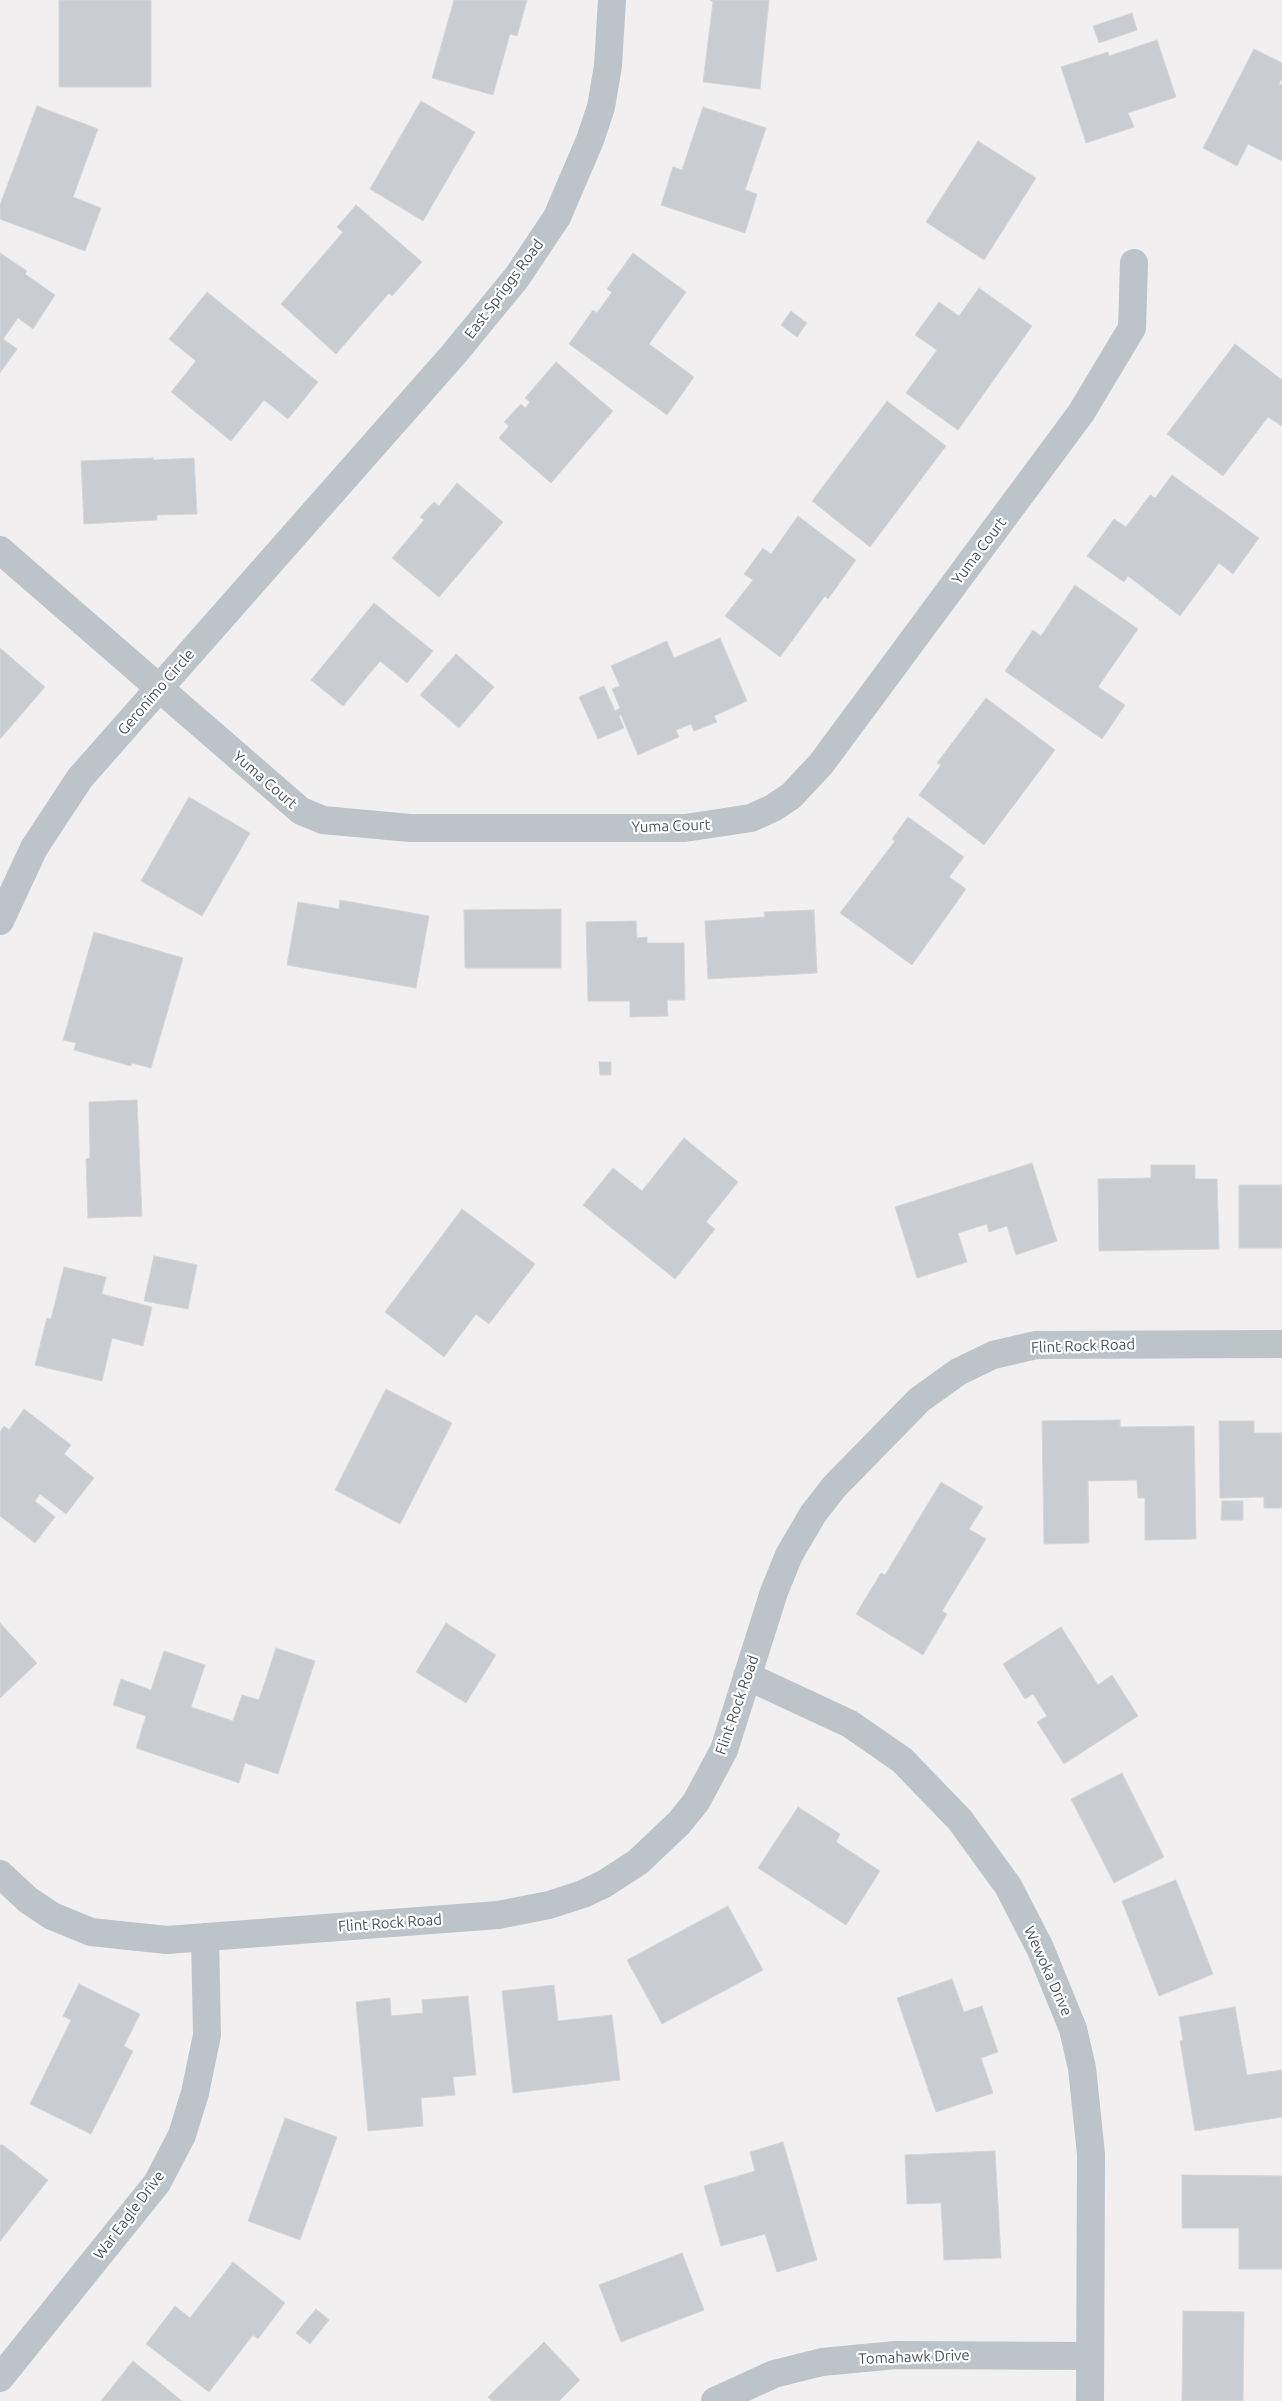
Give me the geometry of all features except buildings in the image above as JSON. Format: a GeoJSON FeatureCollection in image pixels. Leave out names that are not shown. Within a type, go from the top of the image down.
{"type":"FeatureCollection","features":[{"type":"Feature","properties":{"kind":"street","name":"East Spriggs Road"},"geometry":{"type":"LineString","coordinates":[[340,484],[453,355],[517,277],[557,217],[578,172],[601,107],[608,66],[612,0]]}},
{"type":"Feature","properties":{"kind":"street","name":"Yuma Court"},"geometry":{"type":"LineString","coordinates":[[0,550],[301,811],[323,820],[410,828],[685,828],[750,818],[773,808],[791,796],[821,764],[1081,413],[1132,328],[1134,263]]}},
{"type":"Feature","properties":{"kind":"street","name":"Geronimo Circle"},"geometry":{"type":"LineString","coordinates":[[0,921],[34,848],[53,816],[80,778],[340,484]]}},
{"type":"Feature","properties":{"kind":"street","name":"Flint Rock Road"},"geometry":{"type":"LineString","coordinates":[[0,1874],[28,1900],[52,1916],[91,1932],[167,1940],[498,1915],[550,1905],[590,1891],[638,1862],[679,1823],[696,1802],[724,1750],[747,1676],[789,1555],[813,1514],[834,1487],[919,1400],[958,1372],[994,1355],[1036,1345],[1282,1344]]}},
{"type":"Feature","properties":{"kind":"street","name":"Wewoka Drive"},"geometry":{"type":"LineString","coordinates":[[747,1676],[850,1724],[902,1760],[960,1820],[1008,1886],[1040,1948],[1073,2029],[1082,2068],[1091,2154],[1090,2401]]}},
{"type":"Feature","properties":{"kind":"street","name":"War Eagle Drive"},"geometry":{"type":"LineString","coordinates":[[0,2378],[157,2183],[182,2135],[195,2093],[207,2035],[206,1937]]}},
{"type":"Feature","properties":{"kind":"street","name":"Tomahawk Drive"},"geometry":{"type":"LineString","coordinates":[[715,2401],[774,2374],[822,2362],[896,2354],[1090,2356]]}}]}
